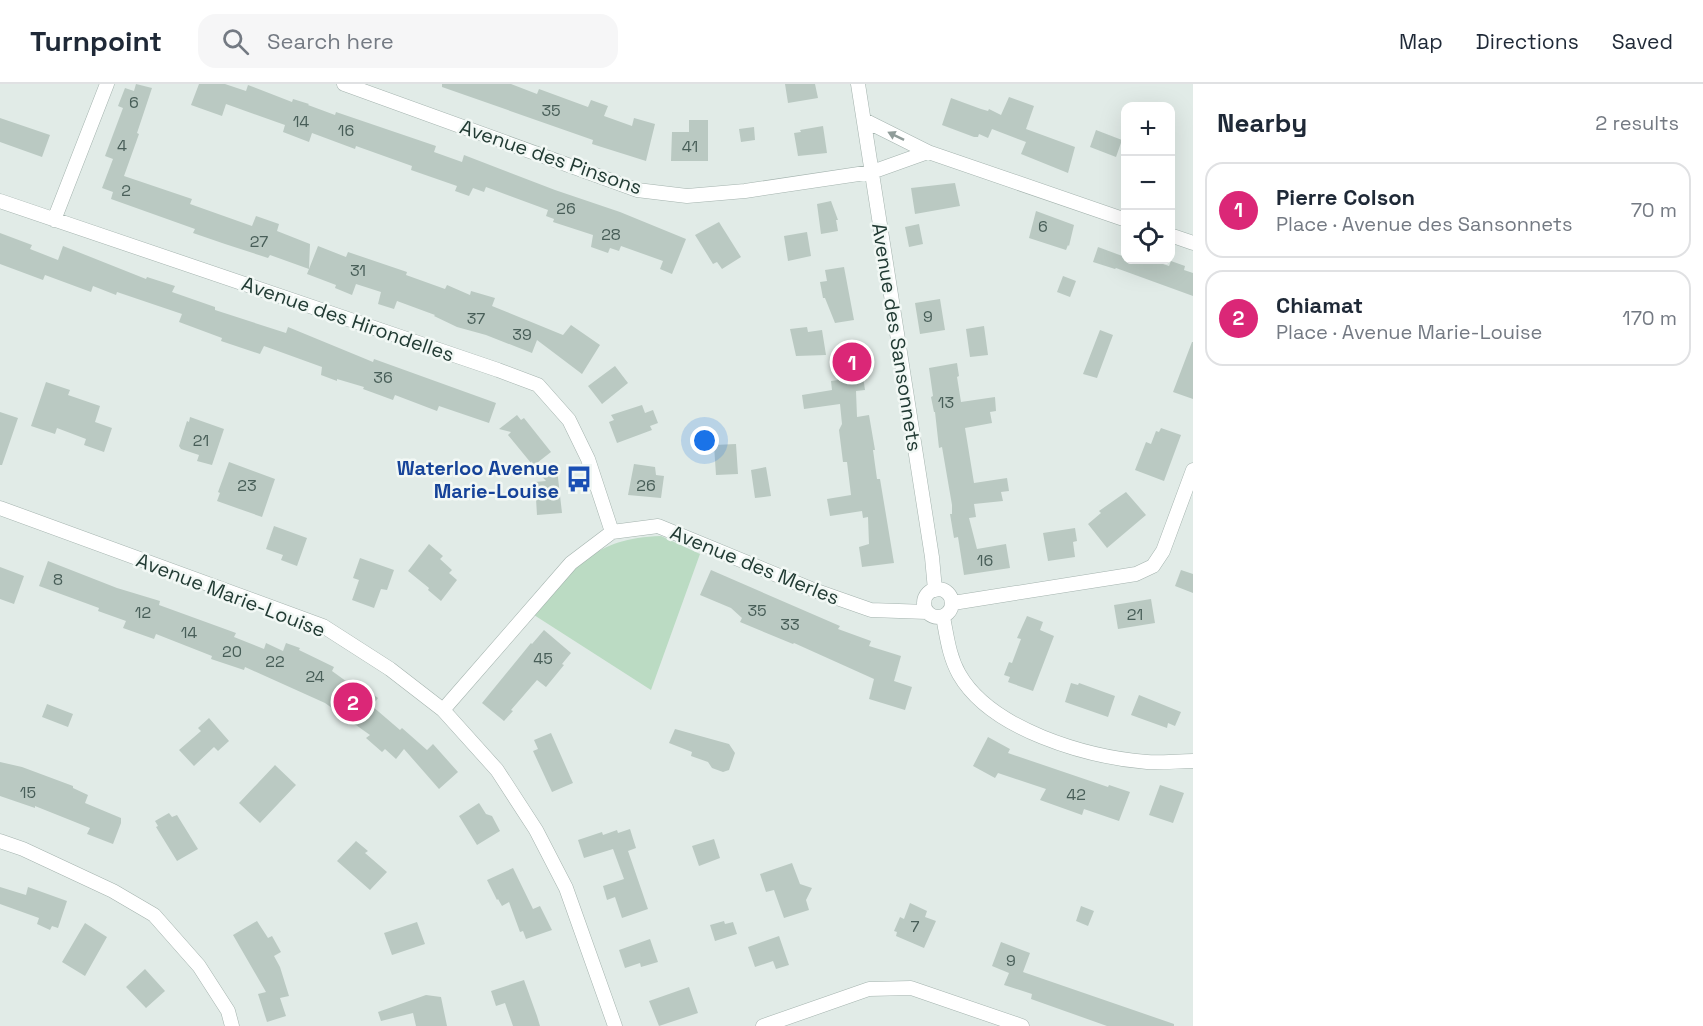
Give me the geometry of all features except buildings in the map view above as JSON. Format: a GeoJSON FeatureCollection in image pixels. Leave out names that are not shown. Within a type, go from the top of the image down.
{"type":"FeatureCollection","features":[{"type":"Feature","properties":{"kind":"street"},"geometry":{"type":"LineString","coordinates":[[54,220],[107,84]]}},
{"type":"Feature","properties":{"kind":"street","name":"Avenue des Pinsons"},"geometry":{"type":"LineString","coordinates":[[344,84],[637,190],[687,196],[745,191],[872,172],[928,152]]}},
{"type":"Feature","properties":{"kind":"street","name":"Avenue des Sansonnets"},"geometry":{"type":"LineString","coordinates":[[858,84],[932,557],[935,590]]}},
{"type":"Feature","properties":{"kind":"street"},"geometry":{"type":"LineString","coordinates":[[864,120],[928,152],[1121,219]]}},
{"type":"Feature","properties":{"kind":"street","name":"Avenue des Hirondelles"},"geometry":{"type":"LineString","coordinates":[[0,201],[498,370],[538,386],[570,420],[588,459],[612,532]]}},
{"type":"Feature","properties":{"kind":"street"},"geometry":{"type":"LineString","coordinates":[[1175,237],[1193,243]]}},
{"type":"Feature","properties":{"kind":"street"},"geometry":{"type":"LineString","coordinates":[[953,603],[1136,574],[1153,566],[1186,508],[1193,470]]}},
{"type":"Feature","properties":{"kind":"street","name":"Avenue Marie-Louise"},"geometry":{"type":"LineString","coordinates":[[0,508],[323,627],[390,669],[443,710],[497,770],[536,830],[566,888],[615,1026]]}},
{"type":"Feature","properties":{"kind":"street","name":"Avenue des Merles"},"geometry":{"type":"LineString","coordinates":[[612,532],[658,526],[811,589],[871,610],[927,612]]}},
{"type":"Feature","properties":{"kind":"street"},"geometry":{"type":"LineString","coordinates":[[443,710],[572,563],[612,532]]}},
{"type":"Feature","properties":{"kind":"street"},"geometry":{"type":"LineString","coordinates":[[935,590],[945,591],[952,598],[953,603],[950,611],[944,617],[934,617],[927,612],[924,603],[928,594],[935,590]]}},
{"type":"Feature","properties":{"kind":"street"},"geometry":{"type":"LineString","coordinates":[[944,617],[950,656],[960,676],[981,699],[1012,724],[1059,744],[1103,756],[1149,762],[1193,760]]}},
{"type":"Feature","properties":{"kind":"street"},"geometry":{"type":"LineString","coordinates":[[0,841],[23,849],[113,891],[154,915],[199,966],[228,1011],[232,1026]]}},
{"type":"Feature","properties":{"kind":"street"},"geometry":{"type":"LineString","coordinates":[[763,1026],[870,989],[911,988],[1022,1026]]}},
{"type":"Feature","properties":{"kind":"green space"},"geometry":{"type":"Polygon","coordinates":[[[661,536],[700,554],[651,690],[534,615],[574,570],[602,549],[638,538],[661,536]]]}},
{"type":"Feature","properties":{"kind":"place","name":"Pierre Colson"},"geometry":{"type":"Point","coordinates":[852,362]}},
{"type":"Feature","properties":{"kind":"place","name":"Waterloo Avenue Marie-Louise"},"geometry":{"type":"Point","coordinates":[579,479]}},
{"type":"Feature","properties":{"kind":"place","name":"Chiamat"},"geometry":{"type":"Point","coordinates":[353,702]}}]}
